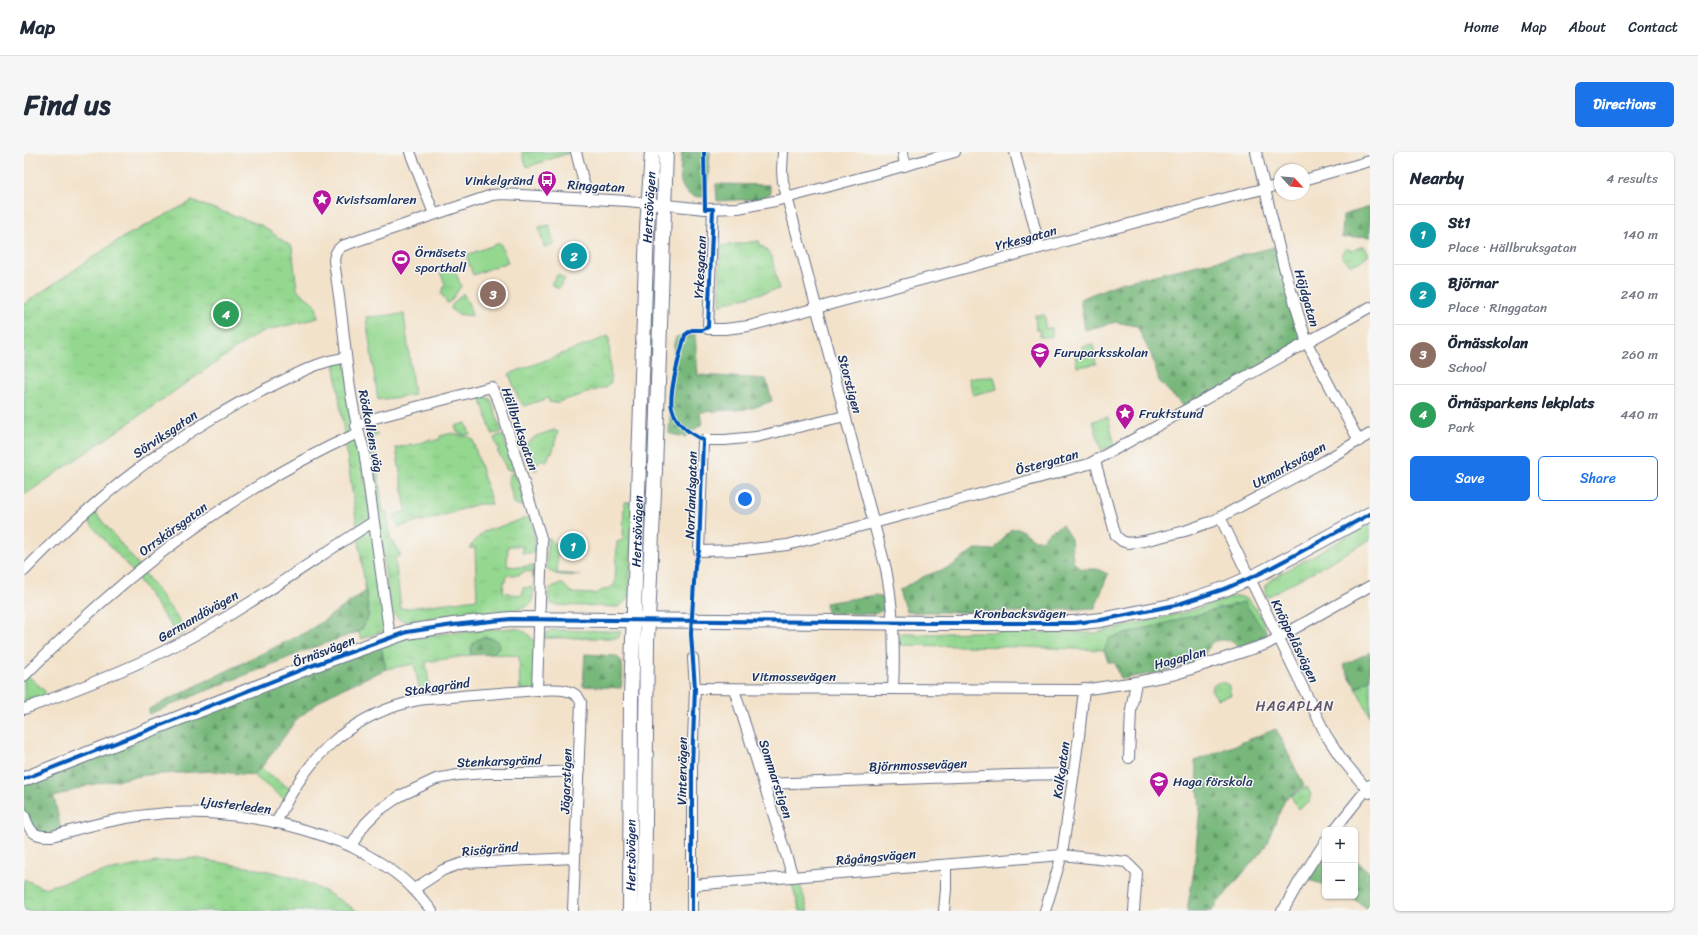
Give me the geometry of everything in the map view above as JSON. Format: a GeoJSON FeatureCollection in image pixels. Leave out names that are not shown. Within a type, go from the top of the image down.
{"type":"FeatureCollection","features":[{"type":"Feature","properties":{"kind":"main road","name":"Hertsövägen"},"geometry":{"type":"LineString","coordinates":[[644,911],[641,620],[647,228],[652,152]]}},
{"type":"Feature","properties":{"kind":"main road","name":"Hertsövägen"},"geometry":{"type":"LineString","coordinates":[[630,911],[631,698],[641,620],[656,454],[666,152]]}},
{"type":"Feature","properties":{"kind":"main road","name":"Kronbacksvägen"},"geometry":{"type":"LineString","coordinates":[[641,620],[893,623],[1067,623],[1101,620],[1176,605],[1214,593],[1250,579],[1370,514]]}},
{"type":"Feature","properties":{"kind":"main road","name":"Örnäsvägen"},"geometry":{"type":"LineString","coordinates":[[24,779],[317,664],[407,632],[453,625],[511,619],[641,620]]}},
{"type":"Feature","properties":{"kind":"street"},"geometry":{"type":"LineString","coordinates":[[410,152],[434,214]]}},
{"type":"Feature","properties":{"kind":"street"},"geometry":{"type":"LineString","coordinates":[[576,152],[588,199]]}},
{"type":"Feature","properties":{"kind":"street","name":"Storstigen"},"geometry":{"type":"LineString","coordinates":[[783,152],[782,170],[787,197],[886,569],[892,598],[893,623]]}},
{"type":"Feature","properties":{"kind":"street"},"geometry":{"type":"LineString","coordinates":[[903,152],[905,166]]}},
{"type":"Feature","properties":{"kind":"street","name":"Ringgatan"},"geometry":{"type":"LineString","coordinates":[[335,253],[342,246],[487,196],[500,194],[713,209],[744,208],[955,152]]}},
{"type":"Feature","properties":{"kind":"street"},"geometry":{"type":"LineString","coordinates":[[1015,152],[1040,248]]}},
{"type":"Feature","properties":{"kind":"street","name":"Höjdgatan"},"geometry":{"type":"LineString","coordinates":[[1256,152],[1283,264],[1307,343],[1359,441]]}},
{"type":"Feature","properties":{"kind":"street"},"geometry":{"type":"LineString","coordinates":[[1310,178],[1370,162]]}},
{"type":"Feature","properties":{"kind":"street","name":"Yrkesgatan"},"geometry":{"type":"LineString","coordinates":[[713,209],[709,271],[708,329],[725,329],[749,326],[1274,187]]}},
{"type":"Feature","properties":{"kind":"street","name":"Rödkallens väg"},"geometry":{"type":"LineString","coordinates":[[335,253],[334,260],[346,358],[357,429],[364,450],[390,638]]}},
{"type":"Feature","properties":{"kind":"street","name":"Östergatan"},"geometry":{"type":"LineString","coordinates":[[699,551],[744,550],[775,547],[873,523],[1095,461],[1370,307]]}},
{"type":"Feature","properties":{"kind":"street","name":"Sörviksgatan"},"geometry":{"type":"LineString","coordinates":[[24,571],[85,511],[137,468],[176,440],[224,411],[268,388],[333,360],[346,358]]}},
{"type":"Feature","properties":{"kind":"street","name":"Hällbruksgatan"},"geometry":{"type":"LineString","coordinates":[[357,429],[375,418],[491,387],[499,402],[542,541],[539,619]]}},
{"type":"Feature","properties":{"kind":"street","name":"Norrlandsgatan"},"geometry":{"type":"LineString","coordinates":[[699,551],[703,440],[725,440],[756,437],[845,416]]}},
{"type":"Feature","properties":{"kind":"street","name":"Orrskärsgatan"},"geometry":{"type":"LineString","coordinates":[[24,676],[91,610],[175,543],[217,513],[269,480],[357,429]]}},
{"type":"Feature","properties":{"kind":"street","name":"Utmarksvägen"},"geometry":{"type":"LineString","coordinates":[[1095,461],[1116,536],[1124,542],[1130,542],[1164,537],[1196,527],[1220,517],[1370,434]]}},
{"type":"Feature","properties":{"kind":"street"},"geometry":{"type":"LineString","coordinates":[[1220,517],[1250,579]]}},
{"type":"Feature","properties":{"kind":"street","name":"Germandövägen"},"geometry":{"type":"LineString","coordinates":[[24,709],[85,687],[178,644],[290,576],[373,522]]}},
{"type":"Feature","properties":{"kind":"street","name":"Knöppelåsvägen"},"geometry":{"type":"LineString","coordinates":[[1250,579],[1326,735],[1341,758],[1369,789]]}},
{"type":"Feature","properties":{"kind":"street","name":"Hagaplan"},"geometry":{"type":"LineString","coordinates":[[1084,690],[1136,682],[1204,666],[1267,644],[1370,586]]}},
{"type":"Feature","properties":{"kind":"street"},"geometry":{"type":"LineString","coordinates":[[537,690],[539,619]]}},
{"type":"Feature","properties":{"kind":"street"},"geometry":{"type":"LineString","coordinates":[[892,689],[893,623]]}},
{"type":"Feature","properties":{"kind":"street","name":"Vintervägen"},"geometry":{"type":"LineString","coordinates":[[692,911],[693,658]]}},
{"type":"Feature","properties":{"kind":"street"},"geometry":{"type":"LineString","coordinates":[[1129,758],[1132,710],[1136,682]]}},
{"type":"Feature","properties":{"kind":"street","name":"Vitmossevägen"},"geometry":{"type":"LineString","coordinates":[[694,688],[1084,690]]}},
{"type":"Feature","properties":{"kind":"street","name":"Sommarstigen"},"geometry":{"type":"LineString","coordinates":[[734,689],[793,877]]}},
{"type":"Feature","properties":{"kind":"street","name":"Jägarstigen"},"geometry":{"type":"LineString","coordinates":[[537,690],[570,691],[578,695],[581,702],[573,911]]}},
{"type":"Feature","properties":{"kind":"street","name":"Stakagränd"},"geometry":{"type":"LineString","coordinates":[[276,823],[301,776],[315,759],[334,740],[354,725],[370,716],[410,702],[537,690]]}},
{"type":"Feature","properties":{"kind":"street","name":"Kolkgatan"},"geometry":{"type":"LineString","coordinates":[[1045,911],[1062,855],[1084,690]]}},
{"type":"Feature","properties":{"kind":"street","name":"Stenkarsgränd"},"geometry":{"type":"LineString","coordinates":[[351,846],[365,824],[378,811],[400,796],[436,779],[458,775],[487,773],[579,771]]}},
{"type":"Feature","properties":{"kind":"street","name":"Björnmossevägen"},"geometry":{"type":"LineString","coordinates":[[764,784],[1073,774]]}},
{"type":"Feature","properties":{"kind":"street"},"geometry":{"type":"LineString","coordinates":[[1337,827],[1369,789]]}},
{"type":"Feature","properties":{"kind":"street","name":"Ljusterleden"},"geometry":{"type":"LineString","coordinates":[[24,815],[32,832],[39,836],[46,837],[117,819],[178,813],[238,816],[297,827],[351,846],[396,874],[414,889],[432,911]]}},
{"type":"Feature","properties":{"kind":"street"},"geometry":{"type":"LineString","coordinates":[[1285,910],[1299,882],[1322,847]]}},
{"type":"Feature","properties":{"kind":"street"},"geometry":{"type":"LineString","coordinates":[[1062,855],[1126,862],[1137,873],[1134,911]]}},
{"type":"Feature","properties":{"kind":"street","name":"Rågångsvägen"},"geometry":{"type":"LineString","coordinates":[[692,885],[1062,855]]}},
{"type":"Feature","properties":{"kind":"street","name":"Risögränd"},"geometry":{"type":"LineString","coordinates":[[414,889],[443,870],[463,863],[575,858]]}},
{"type":"Feature","properties":{"kind":"street"},"geometry":{"type":"LineString","coordinates":[[944,911],[946,865]]}},
{"type":"Feature","properties":{"kind":"green space"},"geometry":{"type":"Polygon","coordinates":[[[522,152],[572,152],[527,167],[522,152]]]}},
{"type":"Feature","properties":{"kind":"green space"},"geometry":{"type":"Polygon","coordinates":[[[682,152],[710,152],[708,179],[703,197],[694,196],[688,193],[681,182],[680,168],[682,152]]]}},
{"type":"Feature","properties":{"kind":"green space"},"geometry":{"type":"Polygon","coordinates":[[[716,184],[769,185],[771,193],[761,199],[717,201],[716,184]]]}},
{"type":"Feature","properties":{"kind":"green space"},"geometry":{"type":"Polygon","coordinates":[[[192,201],[261,225],[292,247],[297,290],[316,305],[318,318],[260,332],[26,494],[24,491],[24,304],[120,239],[192,201]]]}},
{"type":"Feature","properties":{"kind":"green space"},"geometry":{"type":"Polygon","coordinates":[[[1370,207],[1370,238],[1369,236],[1342,238],[1343,215],[1370,207]]]}},
{"type":"Feature","properties":{"kind":"green space"},"geometry":{"type":"Polygon","coordinates":[[[549,225],[554,244],[544,247],[539,227],[549,225]]]}},
{"type":"Feature","properties":{"kind":"green space"},"geometry":{"type":"Polygon","coordinates":[[[759,241],[761,247],[764,247],[772,258],[779,289],[726,302],[723,305],[720,305],[720,246],[759,241]]]}},
{"type":"Feature","properties":{"kind":"green space"},"geometry":{"type":"Polygon","coordinates":[[[500,243],[508,262],[473,275],[466,255],[500,243]]]}},
{"type":"Feature","properties":{"kind":"green space"},"geometry":{"type":"Polygon","coordinates":[[[1363,245],[1368,252],[1368,255],[1359,262],[1351,265],[1342,257],[1342,253],[1347,248],[1352,251],[1363,245]]]}},
{"type":"Feature","properties":{"kind":"green space"},"geometry":{"type":"Polygon","coordinates":[[[1280,246],[1306,342],[1185,411],[1180,403],[1159,381],[1152,357],[1137,326],[1116,322],[1085,330],[1080,299],[1120,283],[1280,246]]]}},
{"type":"Feature","properties":{"kind":"green space"},"geometry":{"type":"Polygon","coordinates":[[[453,265],[461,286],[451,301],[447,303],[441,293],[445,284],[440,272],[441,270],[453,265]]]}},
{"type":"Feature","properties":{"kind":"green space"},"geometry":{"type":"Polygon","coordinates":[[[558,274],[565,279],[558,289],[551,284],[558,274]]]}},
{"type":"Feature","properties":{"kind":"green space"},"geometry":{"type":"Polygon","coordinates":[[[652,278],[655,278],[655,295],[647,537],[644,538],[652,278]]]}},
{"type":"Feature","properties":{"kind":"green space"},"geometry":{"type":"Polygon","coordinates":[[[463,293],[469,305],[472,316],[457,314],[451,309],[452,305],[463,293]]]}},
{"type":"Feature","properties":{"kind":"green space"},"geometry":{"type":"Polygon","coordinates":[[[404,314],[414,395],[378,400],[366,317],[404,314]]]}},
{"type":"Feature","properties":{"kind":"green space"},"geometry":{"type":"Polygon","coordinates":[[[1035,315],[1045,315],[1045,328],[1052,328],[1052,337],[1040,337],[1040,330],[1036,330],[1035,315]]]}},
{"type":"Feature","properties":{"kind":"green space"},"geometry":{"type":"Polygon","coordinates":[[[695,334],[698,375],[766,379],[772,401],[750,409],[700,412],[702,424],[685,437],[669,433],[674,344],[676,337],[695,334]]]}},
{"type":"Feature","properties":{"kind":"green space"},"geometry":{"type":"Polygon","coordinates":[[[609,336],[611,382],[606,387],[555,403],[549,402],[548,398],[524,406],[519,400],[509,374],[609,336]]]}},
{"type":"Feature","properties":{"kind":"green space"},"geometry":{"type":"Polygon","coordinates":[[[1093,344],[1096,364],[1077,367],[1075,355],[1083,354],[1082,346],[1093,344]]]}},
{"type":"Feature","properties":{"kind":"green space"},"geometry":{"type":"Polygon","coordinates":[[[346,359],[388,629],[361,639],[358,632],[363,628],[369,615],[334,360],[346,359]]]}},
{"type":"Feature","properties":{"kind":"green space"},"geometry":{"type":"Polygon","coordinates":[[[994,376],[997,389],[973,395],[969,378],[994,376]]]}},
{"type":"Feature","properties":{"kind":"green space"},"geometry":{"type":"Polygon","coordinates":[[[484,395],[491,400],[502,432],[492,434],[480,397],[484,395]]]}},
{"type":"Feature","properties":{"kind":"green space"},"geometry":{"type":"Polygon","coordinates":[[[1108,417],[1115,446],[1101,450],[1093,421],[1108,417]]]}},
{"type":"Feature","properties":{"kind":"green space"},"geometry":{"type":"Polygon","coordinates":[[[466,423],[470,434],[465,435],[457,432],[455,426],[466,423]]]}},
{"type":"Feature","properties":{"kind":"green space"},"geometry":{"type":"Polygon","coordinates":[[[375,430],[378,435],[373,437],[373,441],[383,511],[387,512],[391,540],[401,555],[395,558],[401,609],[477,599],[475,548],[469,548],[483,532],[529,517],[531,518],[535,539],[535,553],[522,553],[522,546],[508,546],[507,566],[521,567],[534,565],[534,578],[532,578],[533,572],[525,571],[519,575],[507,575],[506,581],[504,581],[503,592],[521,595],[523,593],[523,588],[533,587],[534,593],[530,604],[517,610],[490,613],[466,613],[407,622],[402,621],[395,616],[390,608],[371,468],[369,438],[371,431],[375,430]]]}},
{"type":"Feature","properties":{"kind":"green space"},"geometry":{"type":"Polygon","coordinates":[[[554,430],[558,432],[552,453],[550,452],[548,459],[545,462],[542,459],[534,466],[538,469],[535,471],[526,444],[536,436],[554,430]]]}},
{"type":"Feature","properties":{"kind":"green space"},"geometry":{"type":"Polygon","coordinates":[[[453,433],[472,438],[492,504],[478,504],[422,522],[421,520],[399,527],[394,517],[396,514],[406,511],[396,448],[412,444],[413,446],[431,439],[432,441],[440,439],[440,436],[453,433]]]}},
{"type":"Feature","properties":{"kind":"green space"},"geometry":{"type":"Polygon","coordinates":[[[499,435],[503,435],[514,469],[512,471],[506,469],[503,460],[497,451],[499,450],[494,438],[499,435]]]}},
{"type":"Feature","properties":{"kind":"green space"},"geometry":{"type":"Polygon","coordinates":[[[515,472],[524,502],[524,505],[519,506],[514,503],[508,479],[509,475],[515,472]]]}},
{"type":"Feature","properties":{"kind":"green space"},"geometry":{"type":"Polygon","coordinates":[[[624,502],[633,502],[629,598],[619,607],[553,605],[550,603],[549,592],[555,585],[563,584],[572,593],[595,594],[615,584],[617,542],[623,540],[624,502]]]}},
{"type":"Feature","properties":{"kind":"green space"},"geometry":{"type":"Polygon","coordinates":[[[94,511],[141,568],[187,631],[178,636],[134,573],[86,519],[94,511]]]}},
{"type":"Feature","properties":{"kind":"green space"},"geometry":{"type":"Polygon","coordinates":[[[1370,524],[1370,540],[1267,597],[1265,585],[1278,575],[1370,524]]]}},
{"type":"Feature","properties":{"kind":"green space"},"geometry":{"type":"Polygon","coordinates":[[[1062,525],[1071,539],[1073,562],[1082,569],[1097,569],[1108,574],[1095,608],[1022,612],[906,612],[899,590],[925,576],[950,567],[976,549],[994,550],[1011,529],[1020,529],[1035,540],[1042,540],[1047,534],[1062,525]]]}},
{"type":"Feature","properties":{"kind":"green space"},"geometry":{"type":"Polygon","coordinates":[[[549,538],[560,548],[558,549],[557,573],[581,575],[562,575],[549,571],[547,567],[547,542],[549,538]]]}},
{"type":"Feature","properties":{"kind":"green space"},"geometry":{"type":"Polygon","coordinates":[[[366,591],[368,613],[365,622],[358,632],[312,648],[149,714],[149,709],[310,630],[366,591]]]}},
{"type":"Feature","properties":{"kind":"green space"},"geometry":{"type":"Polygon","coordinates":[[[876,595],[885,599],[884,610],[872,614],[827,613],[825,603],[876,595]]]}},
{"type":"Feature","properties":{"kind":"green space"},"geometry":{"type":"Polygon","coordinates":[[[1236,596],[1242,597],[1252,604],[1263,622],[1267,634],[1265,637],[1265,632],[1111,638],[1104,650],[899,645],[899,638],[901,634],[969,632],[1095,633],[1113,629],[1115,631],[1117,628],[1187,612],[1236,596]]]}},
{"type":"Feature","properties":{"kind":"green space"},"geometry":{"type":"Polygon","coordinates":[[[1244,602],[1265,632],[1265,637],[1238,647],[1232,642],[1226,640],[1212,642],[1201,660],[1156,673],[1121,679],[1115,663],[1108,662],[1104,650],[1110,638],[1244,602]]]}},
{"type":"Feature","properties":{"kind":"green space"},"geometry":{"type":"Polygon","coordinates":[[[513,628],[522,630],[533,640],[539,641],[537,690],[520,691],[519,656],[493,654],[499,646],[471,650],[471,655],[426,662],[431,699],[422,701],[414,664],[386,669],[380,641],[389,638],[513,628]]]}},
{"type":"Feature","properties":{"kind":"green space"},"geometry":{"type":"Polygon","coordinates":[[[551,630],[621,632],[618,638],[544,638],[545,634],[551,630]]]}},
{"type":"Feature","properties":{"kind":"green space"},"geometry":{"type":"Polygon","coordinates":[[[486,637],[497,640],[499,646],[493,654],[471,655],[471,647],[474,642],[486,637]]]}},
{"type":"Feature","properties":{"kind":"green space"},"geometry":{"type":"Polygon","coordinates":[[[380,641],[386,669],[330,694],[298,718],[261,768],[253,775],[212,771],[145,775],[89,785],[54,797],[62,834],[40,837],[24,814],[24,780],[380,641]]]}},
{"type":"Feature","properties":{"kind":"green space"},"geometry":{"type":"Polygon","coordinates":[[[1370,652],[1370,679],[1356,688],[1343,665],[1370,652]]]}},
{"type":"Feature","properties":{"kind":"green space"},"geometry":{"type":"Polygon","coordinates":[[[585,654],[616,656],[621,662],[623,670],[621,688],[583,686],[585,654]]]}},
{"type":"Feature","properties":{"kind":"green space"},"geometry":{"type":"Polygon","coordinates":[[[26,674],[44,690],[48,701],[24,709],[24,676],[26,674]]]}},
{"type":"Feature","properties":{"kind":"green space"},"geometry":{"type":"Polygon","coordinates":[[[1370,679],[1370,716],[1356,688],[1370,679]]]}},
{"type":"Feature","properties":{"kind":"green space"},"geometry":{"type":"Polygon","coordinates":[[[1221,682],[1228,684],[1231,695],[1217,699],[1211,689],[1214,684],[1221,682]]]}},
{"type":"Feature","properties":{"kind":"green space"},"geometry":{"type":"Polygon","coordinates":[[[637,694],[639,694],[639,911],[635,911],[637,694]]]}},
{"type":"Feature","properties":{"kind":"green space"},"geometry":{"type":"Polygon","coordinates":[[[1276,729],[1304,786],[1285,799],[1265,847],[1211,911],[1187,911],[1194,870],[1200,807],[1195,761],[1276,729]]]}},
{"type":"Feature","properties":{"kind":"green space"},"geometry":{"type":"Polygon","coordinates":[[[261,768],[293,791],[287,801],[253,775],[261,768]]]}},
{"type":"Feature","properties":{"kind":"green space"},"geometry":{"type":"Polygon","coordinates":[[[1307,787],[1311,795],[1310,802],[1298,809],[1291,796],[1307,787]]]}},
{"type":"Feature","properties":{"kind":"green space"},"geometry":{"type":"Polygon","coordinates":[[[1322,848],[1322,884],[1302,878],[1322,848]]]}},
{"type":"Feature","properties":{"kind":"green space"},"geometry":{"type":"Polygon","coordinates":[[[195,858],[271,872],[301,880],[357,911],[24,911],[24,879],[43,888],[102,872],[156,862],[195,858]]]}},
{"type":"Feature","properties":{"kind":"green space"},"geometry":{"type":"Polygon","coordinates":[[[1358,862],[1370,873],[1370,910],[1354,899],[1358,899],[1358,862]]]}},
{"type":"Feature","properties":{"kind":"green space"},"geometry":{"type":"Polygon","coordinates":[[[798,877],[808,911],[800,911],[790,878],[798,877]]]}},
{"type":"Feature","properties":{"kind":"cycle path"},"geometry":{"type":"LineString","coordinates":[[692,911],[692,766],[695,688],[691,634],[695,565],[699,551],[703,440],[688,431],[680,423],[674,414],[671,401],[685,335],[692,330],[702,330],[708,327],[713,209],[705,209],[704,152]]}},
{"type":"Feature","properties":{"kind":"cycle path"},"geometry":{"type":"LineString","coordinates":[[24,779],[311,666],[407,632],[453,625],[511,619],[936,623],[1074,623],[1101,620],[1176,605],[1227,588],[1261,573],[1370,514]]}},
{"type":"Feature","properties":{"kind":"place","name":"Vinkelgränd"},"geometry":{"type":"Point","coordinates":[547,197]}},
{"type":"Feature","properties":{"kind":"place","name":"Kvistsamlaren"},"geometry":{"type":"Point","coordinates":[322,216]}},
{"type":"Feature","properties":{"kind":"place","name":"Björnar"},"geometry":{"type":"Point","coordinates":[574,256]}},
{"type":"Feature","properties":{"kind":"place","name":"Örnäsets sporthall"},"geometry":{"type":"Point","coordinates":[401,276]}},
{"type":"Feature","properties":{"kind":"place","name":"Örnässkolan"},"geometry":{"type":"Point","coordinates":[493,294]}},
{"type":"Feature","properties":{"kind":"place","name":"Örnäsparkens lekplats"},"geometry":{"type":"Point","coordinates":[226,314]}},
{"type":"Feature","properties":{"kind":"place","name":"Furuparksskolan"},"geometry":{"type":"Point","coordinates":[1040,369]}},
{"type":"Feature","properties":{"kind":"place","name":"Fruktstund"},"geometry":{"type":"Point","coordinates":[1125,430]}},
{"type":"Feature","properties":{"kind":"place","name":"St1"},"geometry":{"type":"Point","coordinates":[573,546]}},
{"type":"Feature","properties":{"kind":"place","name":"Haga förskola"},"geometry":{"type":"Point","coordinates":[1159,798]}},
{"type":"Feature","properties":{"kind":"district","name":"HAGAPLAN"},"geometry":{"type":"Point","coordinates":[1295,706]}}]}
